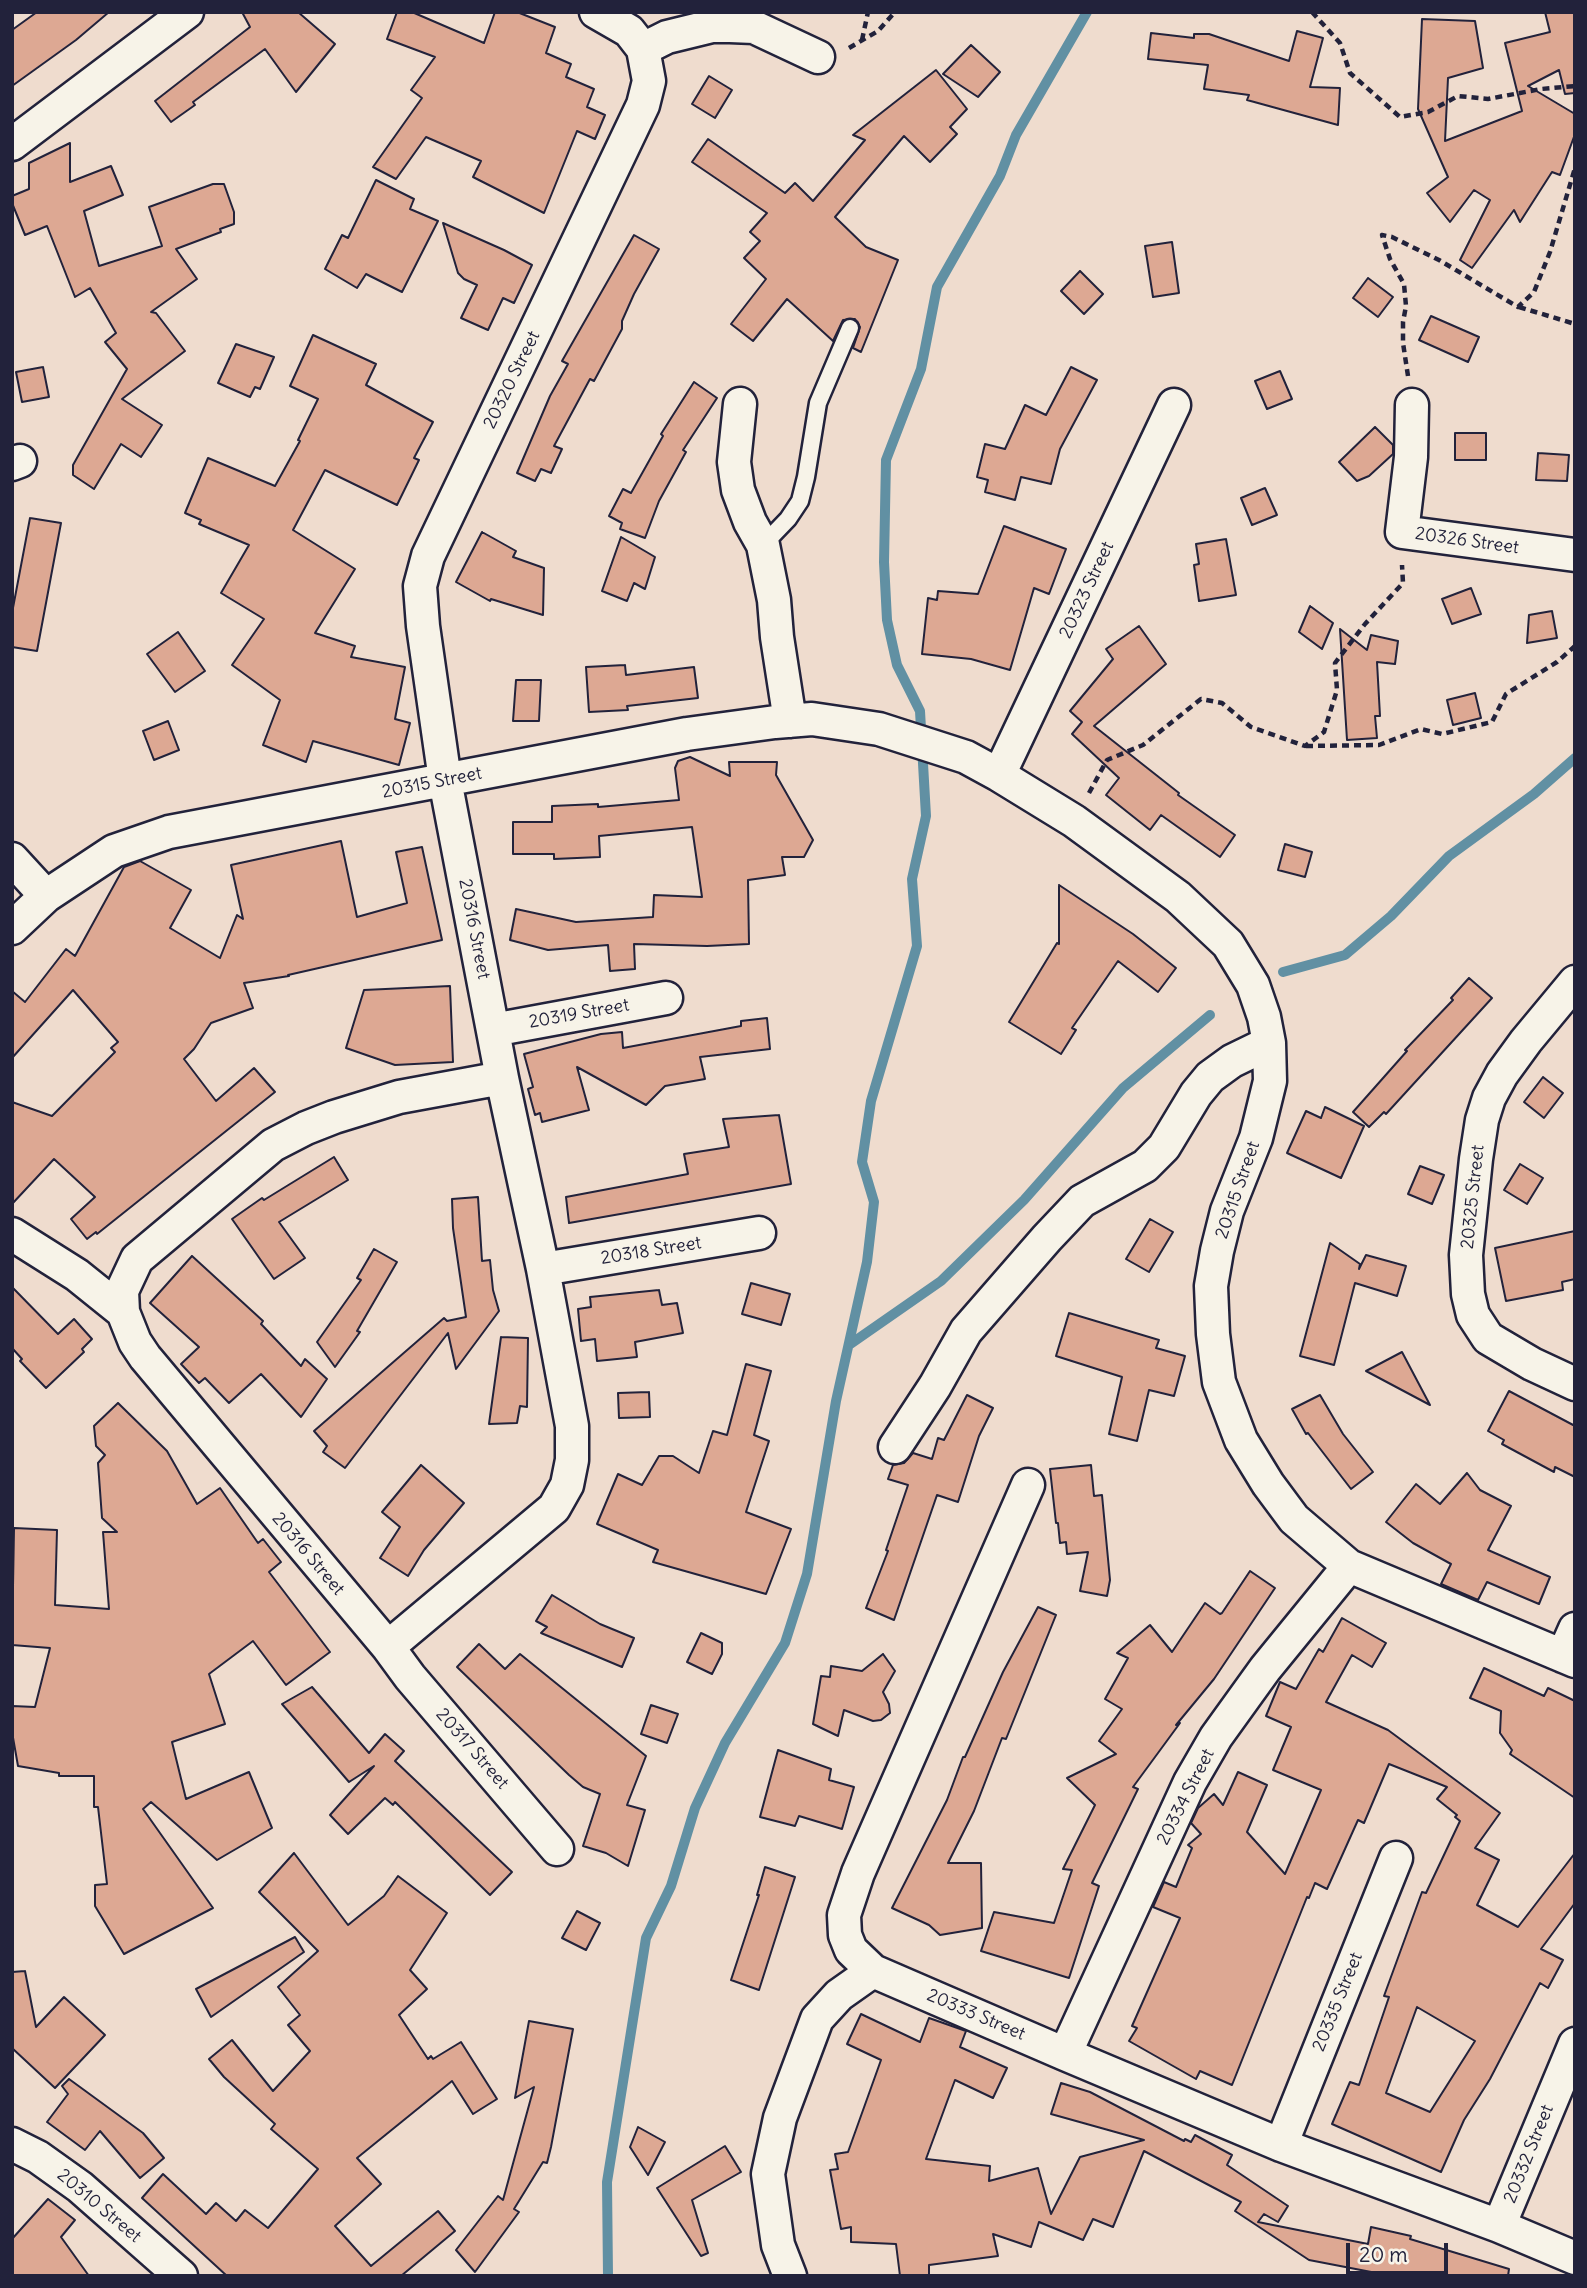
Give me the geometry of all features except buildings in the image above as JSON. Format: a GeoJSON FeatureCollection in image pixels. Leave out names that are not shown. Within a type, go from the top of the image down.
{"type":"FeatureCollection","features":[{"type":"Feature","properties":{"kind":"street"},"geometry":{"type":"LineString","coordinates":[[12,144],[187,12]]}},
{"type":"Feature","properties":{"kind":"street"},"geometry":{"type":"LineString","coordinates":[[596,12],[629,31],[643,49],[667,37],[712,26],[754,27],[818,57]]}},
{"type":"Feature","properties":{"kind":"street","name":"20320 Street"},"geometry":{"type":"LineString","coordinates":[[445,780],[420,586],[428,556],[643,105],[649,81],[643,49]]}},
{"type":"Feature","properties":{"kind":"street"},"geometry":{"type":"LineString","coordinates":[[740,404],[734,462],[738,490],[750,522],[763,545],[774,600],[790,721]]}},
{"type":"Feature","properties":{"kind":"street","name":"20323 Street"},"geometry":{"type":"LineString","coordinates":[[999,775],[1174,405]]}},
{"type":"Feature","properties":{"kind":"street","name":"20326 Street"},"geometry":{"type":"LineString","coordinates":[[1412,405],[1411,457],[1402,532],[1575,555]]}},
{"type":"Feature","properties":{"kind":"street","name":"20315 Street"},"geometry":{"type":"LineString","coordinates":[[12,928],[46,896],[114,851],[170,832],[687,734],[812,719],[889,732],[966,757],[1074,821],[1178,897],[1228,944],[1253,985],[1269,1043],[1270,1081],[1256,1138],[1227,1211],[1211,1286],[1219,1382],[1241,1440],[1268,1484],[1294,1519],[1349,1566],[1571,1649]]}},
{"type":"Feature","properties":{"kind":"street","name":"20316 Street"},"geometry":{"type":"LineString","coordinates":[[123,1312],[135,1342],[145,1357],[388,1647],[554,1508],[567,1485],[572,1460],[572,1426],[445,780]]}},
{"type":"Feature","properties":{"kind":"street"},"geometry":{"type":"LineString","coordinates":[[12,859],[46,896]]}},
{"type":"Feature","properties":{"kind":"street","name":"20325 Street"},"geometry":{"type":"LineString","coordinates":[[1575,982],[1526,1041],[1502,1074],[1489,1098],[1476,1159],[1466,1255],[1468,1294],[1473,1315],[1488,1338],[1532,1364],[1575,1384]]}},
{"type":"Feature","properties":{"kind":"street","name":"20319 Street"},"geometry":{"type":"LineString","coordinates":[[493,1030],[666,998]]}},
{"type":"Feature","properties":{"kind":"street"},"geometry":{"type":"LineString","coordinates":[[895,1447],[935,1387],[965,1331],[1046,1238],[1082,1201],[1145,1166],[1164,1147],[1196,1094],[1210,1077],[1232,1061],[1269,1043]]}},
{"type":"Feature","properties":{"kind":"street"},"geometry":{"type":"LineString","coordinates":[[123,1312],[122,1291],[137,1259],[273,1145],[334,1117],[399,1097],[502,1078]]}},
{"type":"Feature","properties":{"kind":"street","name":"20318 Street"},"geometry":{"type":"LineString","coordinates":[[543,1269],[759,1233]]}},
{"type":"Feature","properties":{"kind":"street"},"geometry":{"type":"LineString","coordinates":[[12,1234],[76,1275],[123,1312]]}},
{"type":"Feature","properties":{"kind":"street","name":"20333 Street"},"geometry":{"type":"LineString","coordinates":[[1028,1485],[858,1873],[844,1915],[845,1935],[851,1950],[873,1971],[1065,2054],[1280,2145],[1575,2258]]}},
{"type":"Feature","properties":{"kind":"street","name":"20334 Street"},"geometry":{"type":"LineString","coordinates":[[1065,2054],[1190,1782],[1210,1748],[1265,1669],[1349,1566]]}},
{"type":"Feature","properties":{"kind":"street","name":"20317 Street"},"geometry":{"type":"LineString","coordinates":[[388,1647],[557,1849]]}},
{"type":"Feature","properties":{"kind":"street","name":"20335 Street"},"geometry":{"type":"LineString","coordinates":[[1280,2145],[1396,1858]]}},
{"type":"Feature","properties":{"kind":"street"},"geometry":{"type":"LineString","coordinates":[[790,2276],[778,2245],[768,2174],[780,2118],[817,2019],[839,1995],[873,1971]]}},
{"type":"Feature","properties":{"kind":"street","name":"20332 Street"},"geometry":{"type":"LineString","coordinates":[[1499,2227],[1575,2043]]}},
{"type":"Feature","properties":{"kind":"street","name":"20310 Street"},"geometry":{"type":"LineString","coordinates":[[12,2144],[38,2157],[80,2187],[181,2276]]}},
{"type":"Feature","properties":{"kind":"lane"},"geometry":{"type":"LineString","coordinates":[[763,545],[788,519],[800,500],[818,403],[850,328]]}},
{"type":"Feature","properties":{"kind":"path"},"geometry":{"type":"LineString","coordinates":[[861,41],[868,12]]}},
{"type":"Feature","properties":{"kind":"path"},"geometry":{"type":"LineString","coordinates":[[818,57],[845,50],[861,41],[878,31],[895,12]]}},
{"type":"Feature","properties":{"kind":"path"},"geometry":{"type":"LineString","coordinates":[[1312,12],[1340,43],[1350,73],[1399,117],[1428,112],[1458,96],[1488,99],[1575,86]]}},
{"type":"Feature","properties":{"kind":"path"},"geometry":{"type":"LineString","coordinates":[[1518,307],[1534,292],[1550,252],[1575,167]]}},
{"type":"Feature","properties":{"kind":"path"},"geometry":{"type":"LineString","coordinates":[[1412,405],[1403,344],[1406,306],[1404,284],[1390,259],[1382,235],[1392,237],[1439,260],[1518,307],[1575,324]]}},
{"type":"Feature","properties":{"kind":"path"},"geometry":{"type":"LineString","coordinates":[[1305,746],[1324,732],[1337,690],[1335,663],[1365,624],[1403,583],[1402,532]]}},
{"type":"Feature","properties":{"kind":"path"},"geometry":{"type":"LineString","coordinates":[[1074,821],[1107,760],[1143,745],[1201,699],[1223,703],[1251,727],[1305,746],[1379,745],[1421,729],[1442,734],[1492,722],[1506,694],[1557,662],[1575,646]]}},
{"type":"Feature","properties":{"kind":"waterway"},"geometry":{"type":"LineString","coordinates":[[608,2276],[607,2182],[646,1938],[671,1886],[695,1808],[725,1743],[785,1643],[807,1574],[836,1401],[867,1262],[874,1202],[862,1162],[871,1101],[917,946],[912,879],[926,816],[920,711],[897,665],[887,620],[884,562],[886,460],[921,369],[937,287],[1000,176],[1016,135],[1087,12]]}},
{"type":"Feature","properties":{"kind":"waterway"},"geometry":{"type":"LineString","coordinates":[[1283,972],[1345,955],[1391,916],[1449,856],[1534,794],[1575,758]]}},
{"type":"Feature","properties":{"kind":"waterway"},"geometry":{"type":"LineString","coordinates":[[849,1345],[941,1281],[1024,1200],[1123,1088],[1210,1015]]}}]}
